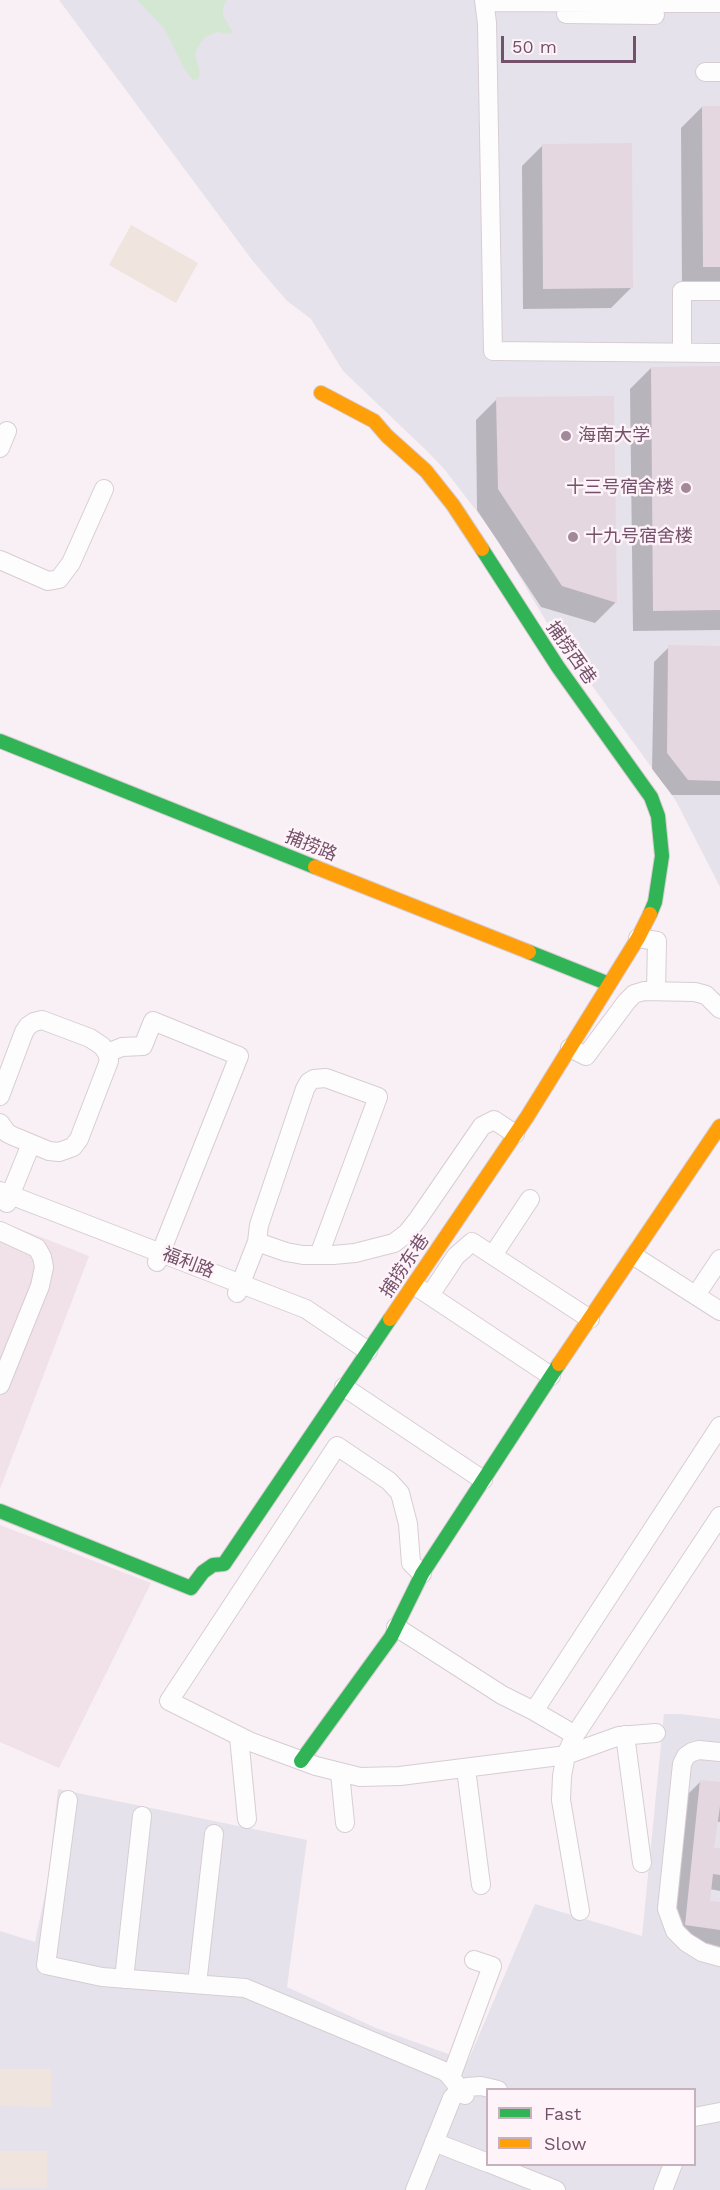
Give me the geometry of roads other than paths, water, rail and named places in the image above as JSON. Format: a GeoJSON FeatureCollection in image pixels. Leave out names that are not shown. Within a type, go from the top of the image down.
{"type":"FeatureCollection","features":[{"type":"Feature","properties":{"kind":"street"},"geometry":{"type":"LineString","coordinates":[[720,3],[490,6],[498,344],[682,347],[720,353]]}},
{"type":"Feature","properties":{"kind":"street"},"geometry":{"type":"LineString","coordinates":[[627,6],[720,15]]}},
{"type":"Feature","properties":{"kind":"street"},"geometry":{"type":"LineString","coordinates":[[682,347],[682,291],[720,291]]}},
{"type":"Feature","properties":{"kind":"street"},"geometry":{"type":"LineString","coordinates":[[682,347],[720,341]]}},
{"type":"Feature","properties":{"kind":"street","name":"捕捞西巷"},"geometry":{"type":"LineString","coordinates":[[321,393],[374,421],[392,441],[426,471],[453,506],[558,667],[618,747],[651,797],[658,816],[662,856],[655,902],[638,939],[609,984]]}},
{"type":"Feature","properties":{"kind":"street"},"geometry":{"type":"LineString","coordinates":[[0,560],[48,580],[59,579],[71,563],[104,489]]}},
{"type":"Feature","properties":{"kind":"street","name":"捕捞路"},"geometry":{"type":"LineString","coordinates":[[0,741],[609,984]]}},
{"type":"Feature","properties":{"kind":"street"},"geometry":{"type":"LineString","coordinates":[[638,939],[657,941],[656,990]]}},
{"type":"Feature","properties":{"kind":"street","name":"捕捞东巷"},"geometry":{"type":"LineString","coordinates":[[0,1511],[191,1588],[203,1572],[213,1565],[224,1564],[515,1134],[609,984]]}},
{"type":"Feature","properties":{"kind":"street"},"geometry":{"type":"LineString","coordinates":[[570,1048],[586,1056],[634,994],[656,990],[695,992],[706,995],[720,1009]]}},
{"type":"Feature","properties":{"kind":"street"},"geometry":{"type":"LineString","coordinates":[[0,1096],[24,1032],[34,1022],[42,1020],[90,1038],[107,1053],[109,1060],[74,1147],[59,1152],[31,1144],[7,1132],[0,1123]]}},
{"type":"Feature","properties":{"kind":"street"},"geometry":{"type":"LineString","coordinates":[[107,1053],[122,1047],[143,1046],[153,1021],[239,1056],[159,1257]]}},
{"type":"Feature","properties":{"kind":"street"},"geometry":{"type":"LineString","coordinates":[[239,1288],[257,1242],[260,1225],[305,1089],[314,1079],[326,1078],[378,1097],[319,1255]]}},
{"type":"Feature","properties":{"kind":"street"},"geometry":{"type":"LineString","coordinates":[[257,1242],[286,1252],[319,1255],[355,1253],[394,1243],[407,1233],[418,1219],[482,1126],[494,1120],[515,1134]]}},
{"type":"Feature","properties":{"kind":"street"},"geometry":{"type":"LineString","coordinates":[[301,1761],[396,1627],[422,1574],[551,1376],[720,1126]]}},
{"type":"Feature","properties":{"kind":"street"},"geometry":{"type":"LineString","coordinates":[[4,1197],[31,1144]]}},
{"type":"Feature","properties":{"kind":"street","name":"福利路"},"geometry":{"type":"LineString","coordinates":[[4,1197],[239,1288],[306,1309],[366,1355]]}},
{"type":"Feature","properties":{"kind":"street"},"geometry":{"type":"LineString","coordinates":[[493,1255],[530,1199]]}},
{"type":"Feature","properties":{"kind":"street"},"geometry":{"type":"LineString","coordinates":[[0,1231],[37,1248],[44,1268],[40,1286],[0,1385]]}},
{"type":"Feature","properties":{"kind":"street"},"geometry":{"type":"LineString","coordinates":[[430,1295],[456,1256],[472,1242],[590,1319]]}},
{"type":"Feature","properties":{"kind":"street"},"geometry":{"type":"LineString","coordinates":[[634,1256],[720,1311]]}},
{"type":"Feature","properties":{"kind":"street"},"geometry":{"type":"LineString","coordinates":[[696,1295],[720,1259]]}},
{"type":"Feature","properties":{"kind":"street"},"geometry":{"type":"LineString","coordinates":[[414,1284],[551,1376]]}},
{"type":"Feature","properties":{"kind":"street"},"geometry":{"type":"LineString","coordinates":[[344,1387],[483,1480]]}},
{"type":"Feature","properties":{"kind":"street"},"geometry":{"type":"LineString","coordinates":[[534,1711],[720,1426]]}},
{"type":"Feature","properties":{"kind":"street"},"geometry":{"type":"LineString","coordinates":[[311,1435],[334,1450]]}},
{"type":"Feature","properties":{"kind":"street"},"geometry":{"type":"LineString","coordinates":[[422,1574],[411,1563],[407,1516],[400,1493],[389,1481],[337,1446],[169,1701],[239,1737],[301,1761],[340,1773],[372,1777],[466,1769],[566,1755],[601,1741],[625,1735],[656,1733]]}},
{"type":"Feature","properties":{"kind":"street"},"geometry":{"type":"LineString","coordinates":[[580,1911],[561,1800],[566,1755],[575,1735],[720,1516]]}},
{"type":"Feature","properties":{"kind":"street"},"geometry":{"type":"LineString","coordinates":[[396,1627],[502,1695],[575,1735]]}},
{"type":"Feature","properties":{"kind":"street"},"geometry":{"type":"LineString","coordinates":[[625,1735],[642,1863]]}},
{"type":"Feature","properties":{"kind":"street"},"geometry":{"type":"LineString","coordinates":[[239,1737],[247,1820]]}},
{"type":"Feature","properties":{"kind":"street"},"geometry":{"type":"LineString","coordinates":[[720,1752],[699,1750],[692,1752],[686,1756],[682,1764],[666,1910],[675,1931],[686,1942],[702,1953],[720,1957]]}},
{"type":"Feature","properties":{"kind":"street"},"geometry":{"type":"LineString","coordinates":[[466,1769],[481,1885]]}},
{"type":"Feature","properties":{"kind":"street"},"geometry":{"type":"LineString","coordinates":[[340,1773],[345,1822]]}},
{"type":"Feature","properties":{"kind":"street"},"geometry":{"type":"LineString","coordinates":[[68,1800],[46,1965],[124,1979],[236,1987],[253,1991],[444,2072],[459,2087],[472,2094],[486,2095]]}},
{"type":"Feature","properties":{"kind":"street"},"geometry":{"type":"LineString","coordinates":[[124,1979],[142,1816]]}},
{"type":"Feature","properties":{"kind":"street"},"geometry":{"type":"LineString","coordinates":[[197,1984],[214,1834]]}},
{"type":"Feature","properties":{"kind":"street"},"geometry":{"type":"LineString","coordinates":[[422,2190],[449,2103],[459,2087],[492,1966],[474,1959]]}},
{"type":"Feature","properties":{"kind":"street"},"geometry":{"type":"LineString","coordinates":[[459,2087],[486,2088]]}},
{"type":"Feature","properties":{"kind":"street"},"geometry":{"type":"LineString","coordinates":[[696,2117],[720,2112]]}},
{"type":"Feature","properties":{"kind":"street"},"geometry":{"type":"LineString","coordinates":[[696,2125],[720,2121]]}},
{"type":"Feature","properties":{"kind":"street"},"geometry":{"type":"LineString","coordinates":[[437,2143],[486,2163]]}},
{"type":"Feature","properties":{"kind":"street"},"geometry":{"type":"LineString","coordinates":[[415,2190],[437,2143]]}},
{"type":"Feature","properties":{"kind":"street"},"geometry":{"type":"LineString","coordinates":[[494,2166],[556,2190]]}},
{"type":"Feature","properties":{"kind":"street"},"geometry":{"type":"LineString","coordinates":[[655,2190],[665,2166]]}},
{"type":"Feature","properties":{"kind":"street"},"geometry":{"type":"LineString","coordinates":[[663,2190],[672,2166]]}},
{"type":"Feature","properties":{"kind":"place","name":"海南大学"},"geometry":{"type":"Point","coordinates":[566,436]}},
{"type":"Feature","properties":{"kind":"place","name":"十三号宿舍楼"},"geometry":{"type":"Point","coordinates":[686,488]}},
{"type":"Feature","properties":{"kind":"place","name":"十九号宿舍楼"},"geometry":{"type":"Point","coordinates":[573,537]}}]}
